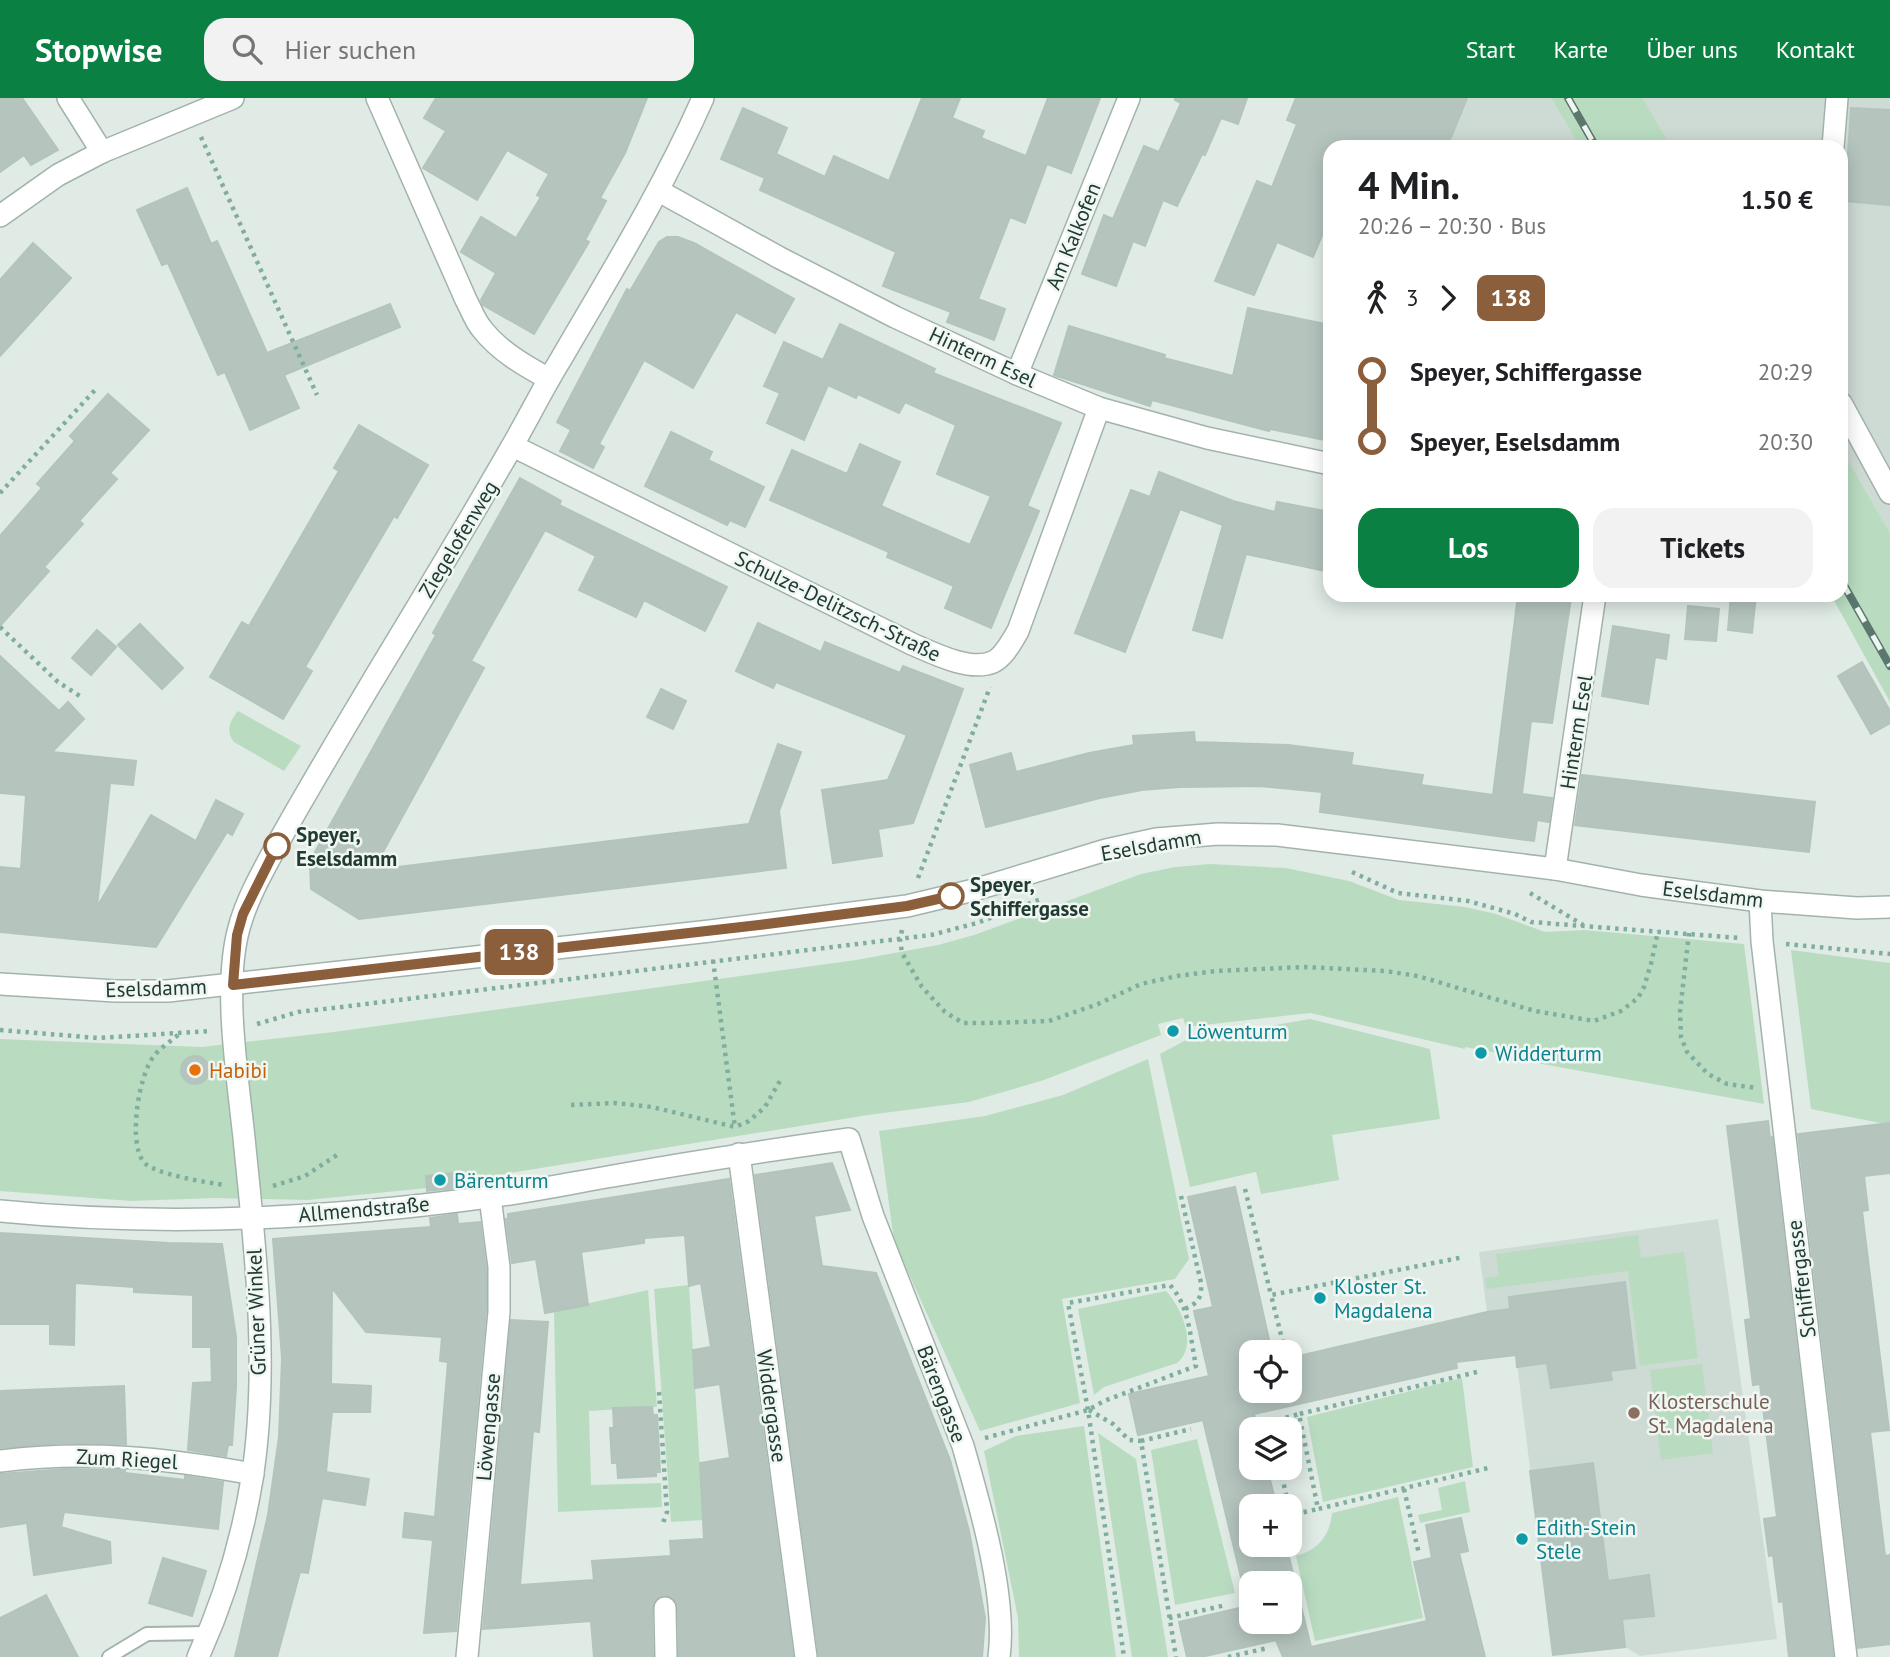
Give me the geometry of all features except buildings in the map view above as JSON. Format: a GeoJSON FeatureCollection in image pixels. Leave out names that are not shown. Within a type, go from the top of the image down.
{"type":"FeatureCollection","features":[{"type":"Feature","properties":{"kind":"street"},"geometry":{"type":"LineString","coordinates":[[68,98],[102,152]]}},
{"type":"Feature","properties":{"kind":"street"},"geometry":{"type":"LineString","coordinates":[[0,216],[58,175],[102,152],[233,98]]}},
{"type":"Feature","properties":{"kind":"street"},"geometry":{"type":"LineString","coordinates":[[377,98],[466,300],[482,329],[517,360],[549,379]]}},
{"type":"Feature","properties":{"kind":"street","name":"Ziegelofenweg"},"geometry":{"type":"LineString","coordinates":[[233,985],[237,935],[255,886],[299,805],[513,446],[659,191],[703,98]]}},
{"type":"Feature","properties":{"kind":"street","name":"Am Kalkofen"},"geometry":{"type":"LineString","coordinates":[[1017,374],[1129,98]]}},
{"type":"Feature","properties":{"kind":"street"},"geometry":{"type":"LineString","coordinates":[[1834,140],[1837,98]]}},
{"type":"Feature","properties":{"kind":"street","name":"Hinterm Esel"},"geometry":{"type":"LineString","coordinates":[[659,191],[791,264],[895,317],[1017,374],[1099,408],[1207,438],[1323,463]]}},
{"type":"Feature","properties":{"kind":"street"},"geometry":{"type":"LineString","coordinates":[[994,662],[1005,652],[1018,631],[1099,408]]}},
{"type":"Feature","properties":{"kind":"street"},"geometry":{"type":"LineString","coordinates":[[1848,417],[1890,493]]}},
{"type":"Feature","properties":{"kind":"street","name":"Schulze-Delitzsch-Straße"},"geometry":{"type":"LineString","coordinates":[[513,446],[912,644],[951,660],[976,664],[994,662]]}},
{"type":"Feature","properties":{"kind":"street","name":"Hinterm Esel"},"geometry":{"type":"LineString","coordinates":[[1555,869],[1594,602]]}},
{"type":"Feature","properties":{"kind":"street","name":"Eselsdamm"},"geometry":{"type":"LineString","coordinates":[[0,984],[168,991],[709,931],[907,906],[974,890],[1106,850],[1156,839],[1218,834],[1278,835],[1555,869],[1641,885],[1760,901],[1857,908],[1890,907]]}},
{"type":"Feature","properties":{"kind":"street","name":"Schiffergasse"},"geometry":{"type":"LineString","coordinates":[[1760,901],[1779,1092],[1846,1657]]}},
{"type":"Feature","properties":{"kind":"street","name":"Grüner Winkel"},"geometry":{"type":"LineString","coordinates":[[198,1657],[229,1577],[244,1523],[253,1474],[258,1406],[259,1347],[252,1217],[233,1029],[233,985]]}},
{"type":"Feature","properties":{"kind":"street","name":"Allmendstraße"},"geometry":{"type":"LineString","coordinates":[[0,1211],[93,1217],[252,1217],[390,1208],[490,1197],[738,1154],[849,1139]]}},
{"type":"Feature","properties":{"kind":"street","name":"Bärengasse"},"geometry":{"type":"LineString","coordinates":[[849,1139],[873,1216],[963,1446],[992,1565],[1000,1614],[999,1657]]}},
{"type":"Feature","properties":{"kind":"street","name":"Widdergasse"},"geometry":{"type":"LineString","coordinates":[[738,1154],[806,1657]]}},
{"type":"Feature","properties":{"kind":"street","name":"Löwengasse"},"geometry":{"type":"LineString","coordinates":[[467,1657],[499,1312],[499,1267],[490,1197]]}},
{"type":"Feature","properties":{"kind":"street","name":"Zum Riegel"},"geometry":{"type":"LineString","coordinates":[[0,1461],[61,1455],[102,1455],[164,1459],[253,1474]]}},
{"type":"Feature","properties":{"kind":"street"},"geometry":{"type":"LineString","coordinates":[[665,1608],[667,1657]]}},
{"type":"Feature","properties":{"kind":"lane"},"geometry":{"type":"LineString","coordinates":[[109,1657],[147,1634],[209,1633]]}},
{"type":"Feature","properties":{"kind":"path"},"geometry":{"type":"LineString","coordinates":[[191,116],[317,395]]}},
{"type":"Feature","properties":{"kind":"path"},"geometry":{"type":"LineString","coordinates":[[0,493],[94,390]]}},
{"type":"Feature","properties":{"kind":"path"},"geometry":{"type":"LineString","coordinates":[[0,627],[58,682],[83,698]]}},
{"type":"Feature","properties":{"kind":"path"},"geometry":{"type":"LineString","coordinates":[[994,662],[992,681],[907,906],[900,939],[902,953],[922,987],[945,1012],[963,1023],[1049,1021],[1075,1014],[1141,984],[1177,976],[1216,971],[1304,967],[1385,971],[1418,976],[1535,1012],[1594,1021],[1621,1011],[1638,998],[1651,964],[1658,931]]}},
{"type":"Feature","properties":{"kind":"path"},"geometry":{"type":"LineString","coordinates":[[1340,870],[1352,872],[1398,892],[1468,901],[1515,914],[1531,922],[1583,925]]}},
{"type":"Feature","properties":{"kind":"path"},"geometry":{"type":"LineString","coordinates":[[709,931],[738,1154]]}},
{"type":"Feature","properties":{"kind":"path"},"geometry":{"type":"LineString","coordinates":[[1689,933],[1680,1011],[1681,1037],[1687,1052],[1708,1074],[1727,1084],[1779,1092]]}},
{"type":"Feature","properties":{"kind":"path"},"geometry":{"type":"LineString","coordinates":[[179,1034],[154,1056],[142,1085],[136,1129],[143,1162],[154,1170],[217,1184],[249,1187],[287,1183],[305,1176],[337,1155]]}},
{"type":"Feature","properties":{"kind":"path"},"geometry":{"type":"LineString","coordinates":[[571,1105],[615,1103],[652,1107],[735,1127],[749,1121],[765,1107],[781,1079]]}},
{"type":"Feature","properties":{"kind":"path"},"geometry":{"type":"LineString","coordinates":[[1245,1189],[1282,1340]]}},
{"type":"Feature","properties":{"kind":"path"},"geometry":{"type":"LineString","coordinates":[[1181,1196],[1201,1283],[1201,1294],[1196,1303],[1185,1309]]}},
{"type":"Feature","properties":{"kind":"path"},"geometry":{"type":"LineString","coordinates":[[1271,1295],[1464,1258]]}},
{"type":"Feature","properties":{"kind":"path"},"geometry":{"type":"LineString","coordinates":[[963,1446],[972,1441],[1088,1410],[1104,1401],[1196,1366],[1185,1309],[1180,1297],[1170,1285],[1068,1303],[1088,1410],[1124,1657]]}},
{"type":"Feature","properties":{"kind":"path"},"geometry":{"type":"LineString","coordinates":[[1290,1417],[1477,1371]]}},
{"type":"Feature","properties":{"kind":"path"},"geometry":{"type":"LineString","coordinates":[[659,1392],[667,1512],[663,1522]]}},
{"type":"Feature","properties":{"kind":"path"},"geometry":{"type":"LineString","coordinates":[[1088,1410],[1113,1424],[1129,1440],[1141,1441],[1191,1429]]}},
{"type":"Feature","properties":{"kind":"path"},"geometry":{"type":"LineString","coordinates":[[1299,1415],[1318,1509]]}},
{"type":"Feature","properties":{"kind":"path"},"geometry":{"type":"LineString","coordinates":[[1141,1441],[1176,1657]]}},
{"type":"Feature","properties":{"kind":"path"},"geometry":{"type":"LineString","coordinates":[[1302,1513],[1488,1468]]}},
{"type":"Feature","properties":{"kind":"path"},"geometry":{"type":"LineString","coordinates":[[1405,1489],[1419,1554]]}},
{"type":"Feature","properties":{"kind":"path"},"geometry":{"type":"LineString","coordinates":[[1170,1618],[1226,1605]]}},
{"type":"Feature","properties":{"kind":"path"},"geometry":{"type":"LineString","coordinates":[[1228,1657],[1268,1648]]}},
{"type":"Feature","properties":{"kind":"shaded area"},"geometry":{"type":"Polygon","coordinates":[[[1345,98],[1551,98],[1576,140],[1328,140],[1345,98]]]}},
{"type":"Feature","properties":{"kind":"shaded area"},"geometry":{"type":"Polygon","coordinates":[[[1643,98],[1890,98],[1890,533],[1848,460],[1848,140],[1667,140],[1643,98]]]}},
{"type":"Feature","properties":{"kind":"shaded area"},"geometry":{"type":"Polygon","coordinates":[[[1323,151],[1323,161],[1302,202],[1323,151]]]}},
{"type":"Feature","properties":{"kind":"shaded area","name":"Klosterschule St. Magdalena"},"geometry":{"type":"Polygon","coordinates":[[[1718,1219],[1777,1639],[1640,1656],[1625,1647],[1553,1655],[1516,1355],[1493,1357],[1479,1252],[1718,1219]]]}},
{"type":"Feature","properties":{"kind":"green space"},"geometry":{"type":"Polygon","coordinates":[[[1551,98],[1643,98],[1667,140],[1576,140],[1551,98]]]}},
{"type":"Feature","properties":{"kind":"green space"},"geometry":{"type":"Polygon","coordinates":[[[1848,460],[1890,533],[1890,702],[1835,602],[1848,602],[1848,460]]]}},
{"type":"Feature","properties":{"kind":"green space"},"geometry":{"type":"Polygon","coordinates":[[[238,711],[301,746],[284,771],[234,742],[230,726],[238,711]]]}},
{"type":"Feature","properties":{"kind":"green space"},"geometry":{"type":"Polygon","coordinates":[[[1210,864],[1286,868],[1349,881],[1399,900],[1465,907],[1496,914],[1545,932],[1584,930],[1744,944],[1764,1104],[1497,1056],[1497,1053],[1465,1049],[1310,1013],[1186,1027],[1183,1018],[1158,1024],[1161,1035],[1044,1080],[969,1102],[868,1115],[510,1173],[455,1185],[453,1173],[426,1176],[427,1188],[308,1200],[215,1198],[131,1201],[0,1191],[0,1039],[201,1047],[334,1032],[856,960],[938,945],[974,935],[1141,874],[1210,864]]]}},
{"type":"Feature","properties":{"kind":"green space"},"geometry":{"type":"Polygon","coordinates":[[[1791,950],[1890,963],[1890,1125],[1811,1109],[1791,950]]]}},
{"type":"Feature","properties":{"kind":"green space"},"geometry":{"type":"Polygon","coordinates":[[[1310,1019],[1430,1049],[1440,1119],[1332,1135],[1339,1180],[1261,1194],[1256,1172],[1190,1187],[1160,1054],[1184,1041],[1310,1019]]]}},
{"type":"Feature","properties":{"kind":"green space"},"geometry":{"type":"Polygon","coordinates":[[[1148,1059],[1189,1259],[1175,1279],[1062,1299],[1080,1403],[980,1431],[894,1241],[879,1131],[985,1116],[1063,1095],[1148,1059]]]}},
{"type":"Feature","properties":{"kind":"green space"},"geometry":{"type":"Polygon","coordinates":[[[1638,1235],[1641,1258],[1684,1252],[1698,1358],[1640,1366],[1628,1271],[1487,1289],[1485,1278],[1499,1276],[1496,1254],[1638,1235]]]}},
{"type":"Feature","properties":{"kind":"green space"},"geometry":{"type":"Polygon","coordinates":[[[689,1285],[703,1520],[671,1522],[654,1289],[689,1285]]]}},
{"type":"Feature","properties":{"kind":"green space"},"geometry":{"type":"Polygon","coordinates":[[[648,1290],[657,1407],[589,1411],[591,1485],[661,1483],[662,1507],[558,1512],[554,1311],[648,1290]]]}},
{"type":"Feature","properties":{"kind":"green space"},"geometry":{"type":"Polygon","coordinates":[[[1166,1291],[1182,1316],[1185,1327],[1187,1347],[1183,1356],[1177,1363],[1104,1387],[1094,1395],[1078,1309],[1166,1291]]]}},
{"type":"Feature","properties":{"kind":"green space"},"geometry":{"type":"Polygon","coordinates":[[[1702,1364],[1713,1453],[1661,1460],[1650,1370],[1702,1364]]]}},
{"type":"Feature","properties":{"kind":"green space"},"geometry":{"type":"Polygon","coordinates":[[[1462,1378],[1473,1467],[1323,1502],[1307,1417],[1462,1378]]]}},
{"type":"Feature","properties":{"kind":"green space"},"geometry":{"type":"Polygon","coordinates":[[[1084,1426],[1116,1657],[1019,1657],[1018,1618],[984,1451],[1016,1436],[1084,1426]]]}},
{"type":"Feature","properties":{"kind":"green space"},"geometry":{"type":"Polygon","coordinates":[[[1098,1433],[1136,1459],[1168,1657],[1132,1657],[1098,1433]]]}},
{"type":"Feature","properties":{"kind":"green space"},"geometry":{"type":"Polygon","coordinates":[[[1197,1439],[1235,1593],[1175,1605],[1151,1450],[1197,1439]]]}},
{"type":"Feature","properties":{"kind":"green space"},"geometry":{"type":"Polygon","coordinates":[[[1465,1481],[1470,1512],[1420,1523],[1418,1515],[1442,1510],[1438,1488],[1465,1481]]]}},
{"type":"Feature","properties":{"kind":"green space"},"geometry":{"type":"Polygon","coordinates":[[[1398,1497],[1423,1618],[1315,1641],[1302,1583],[1302,1571],[1299,1571],[1296,1557],[1302,1557],[1302,1554],[1322,1541],[1329,1529],[1332,1513],[1398,1497]]]}},
{"type":"Feature","properties":{"kind":"railway"},"geometry":{"type":"LineString","coordinates":[[1568,98],[1592,140]]}},
{"type":"Feature","properties":{"kind":"railway"},"geometry":{"type":"LineString","coordinates":[[1848,592],[1890,666]]}},
{"type":"Feature","properties":{"kind":"bus line","name":"138"},"geometry":{"type":"LineString","coordinates":[[277,846],[243,914],[237,935],[233,985],[759,925],[907,906],[951,896]]}},
{"type":"Feature","properties":{"kind":"place","name":"Speyer, Eselsdamm"},"geometry":{"type":"Point","coordinates":[277,846]}},
{"type":"Feature","properties":{"kind":"place","name":"Speyer, Schiffergasse"},"geometry":{"type":"Point","coordinates":[951,896]}},
{"type":"Feature","properties":{"kind":"place","name":"Löwenturm"},"geometry":{"type":"Point","coordinates":[1173,1031]}},
{"type":"Feature","properties":{"kind":"place","name":"Widderturm"},"geometry":{"type":"Point","coordinates":[1481,1053]}},
{"type":"Feature","properties":{"kind":"place","name":"Habibi"},"geometry":{"type":"Point","coordinates":[195,1070]}},
{"type":"Feature","properties":{"kind":"place","name":"Bärenturm"},"geometry":{"type":"Point","coordinates":[440,1180]}},
{"type":"Feature","properties":{"kind":"place","name":"Kloster St. Magdalena"},"geometry":{"type":"Point","coordinates":[1320,1298]}},
{"type":"Feature","properties":{"kind":"place","name":"Klosterschule St. Magdalena"},"geometry":{"type":"Point","coordinates":[1634,1413]}},
{"type":"Feature","properties":{"kind":"place","name":"Edith-Stein Stele"},"geometry":{"type":"Point","coordinates":[1522,1539]}}]}
